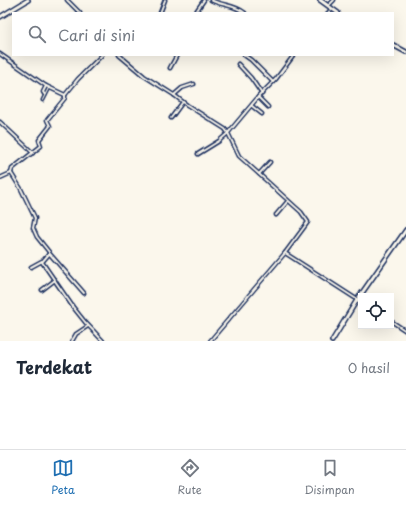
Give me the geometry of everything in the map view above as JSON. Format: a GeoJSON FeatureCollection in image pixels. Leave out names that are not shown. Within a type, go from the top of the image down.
{"type":"FeatureCollection","features":[{"type":"Feature","properties":{"kind":"street"},"geometry":{"type":"LineString","coordinates":[[0,17],[28,0]]}},
{"type":"Feature","properties":{"kind":"street"},"geometry":{"type":"LineString","coordinates":[[67,0],[79,12]]}},
{"type":"Feature","properties":{"kind":"street"},"geometry":{"type":"LineString","coordinates":[[160,12],[165,0]]}},
{"type":"Feature","properties":{"kind":"street"},"geometry":{"type":"LineString","coordinates":[[196,12],[204,0]]}},
{"type":"Feature","properties":{"kind":"street"},"geometry":{"type":"LineString","coordinates":[[211,0],[218,4],[226,4],[243,12]]}},
{"type":"Feature","properties":{"kind":"street"},"geometry":{"type":"LineString","coordinates":[[320,0],[336,12]]}},
{"type":"Feature","properties":{"kind":"street"},"geometry":{"type":"LineString","coordinates":[[328,12],[329,7],[334,0]]}},
{"type":"Feature","properties":{"kind":"street"},"geometry":{"type":"LineString","coordinates":[[394,46],[406,52]]}},
{"type":"Feature","properties":{"kind":"street"},"geometry":{"type":"LineString","coordinates":[[0,54],[49,88],[65,95]]}},
{"type":"Feature","properties":{"kind":"street"},"geometry":{"type":"LineString","coordinates":[[0,178],[11,173],[12,169],[41,146],[39,138],[50,126],[47,120],[78,79],[101,56]]}},
{"type":"Feature","properties":{"kind":"street"},"geometry":{"type":"LineString","coordinates":[[120,56],[144,76],[182,103],[219,125],[228,133],[239,156],[301,212],[308,222],[210,341]]}},
{"type":"Feature","properties":{"kind":"street"},"geometry":{"type":"LineString","coordinates":[[170,68],[176,56]]}},
{"type":"Feature","properties":{"kind":"street"},"geometry":{"type":"LineString","coordinates":[[245,56],[273,82]]}},
{"type":"Feature","properties":{"kind":"street"},"geometry":{"type":"LineString","coordinates":[[198,154],[228,133],[258,97],[273,82],[293,56]]}},
{"type":"Feature","properties":{"kind":"street"},"geometry":{"type":"LineString","coordinates":[[238,64],[251,78],[262,94]]}},
{"type":"Feature","properties":{"kind":"street"},"geometry":{"type":"LineString","coordinates":[[174,96],[182,88],[194,84]]}},
{"type":"Feature","properties":{"kind":"street"},"geometry":{"type":"LineString","coordinates":[[46,86],[43,92],[46,95]]}},
{"type":"Feature","properties":{"kind":"street"},"geometry":{"type":"LineString","coordinates":[[43,100],[49,88]]}},
{"type":"Feature","properties":{"kind":"street"},"geometry":{"type":"LineString","coordinates":[[258,97],[268,107]]}},
{"type":"Feature","properties":{"kind":"street"},"geometry":{"type":"LineString","coordinates":[[171,118],[182,103]]}},
{"type":"Feature","properties":{"kind":"street"},"geometry":{"type":"LineString","coordinates":[[252,106],[262,114]]}},
{"type":"Feature","properties":{"kind":"street"},"geometry":{"type":"LineString","coordinates":[[0,122],[33,153]]}},
{"type":"Feature","properties":{"kind":"street"},"geometry":{"type":"LineString","coordinates":[[259,174],[270,162]]}},
{"type":"Feature","properties":{"kind":"street"},"geometry":{"type":"LineString","coordinates":[[11,173],[21,189],[35,218],[33,228],[37,238],[84,293]]}},
{"type":"Feature","properties":{"kind":"street"},"geometry":{"type":"LineString","coordinates":[[276,215],[288,200]]}},
{"type":"Feature","properties":{"kind":"street"},"geometry":{"type":"LineString","coordinates":[[332,341],[357,300],[406,230]]}},
{"type":"Feature","properties":{"kind":"street"},"geometry":{"type":"LineString","coordinates":[[31,267],[42,261],[49,253]]}},
{"type":"Feature","properties":{"kind":"street"},"geometry":{"type":"LineString","coordinates":[[284,253],[357,300]]}},
{"type":"Feature","properties":{"kind":"street"},"geometry":{"type":"LineString","coordinates":[[42,261],[73,307],[88,326],[103,341]]}},
{"type":"Feature","properties":{"kind":"street"},"geometry":{"type":"LineString","coordinates":[[42,290],[56,280]]}},
{"type":"Feature","properties":{"kind":"street"},"geometry":{"type":"LineString","coordinates":[[394,323],[406,331]]}},
{"type":"Feature","properties":{"kind":"street"},"geometry":{"type":"LineString","coordinates":[[72,341],[76,334],[88,326]]}}]}
